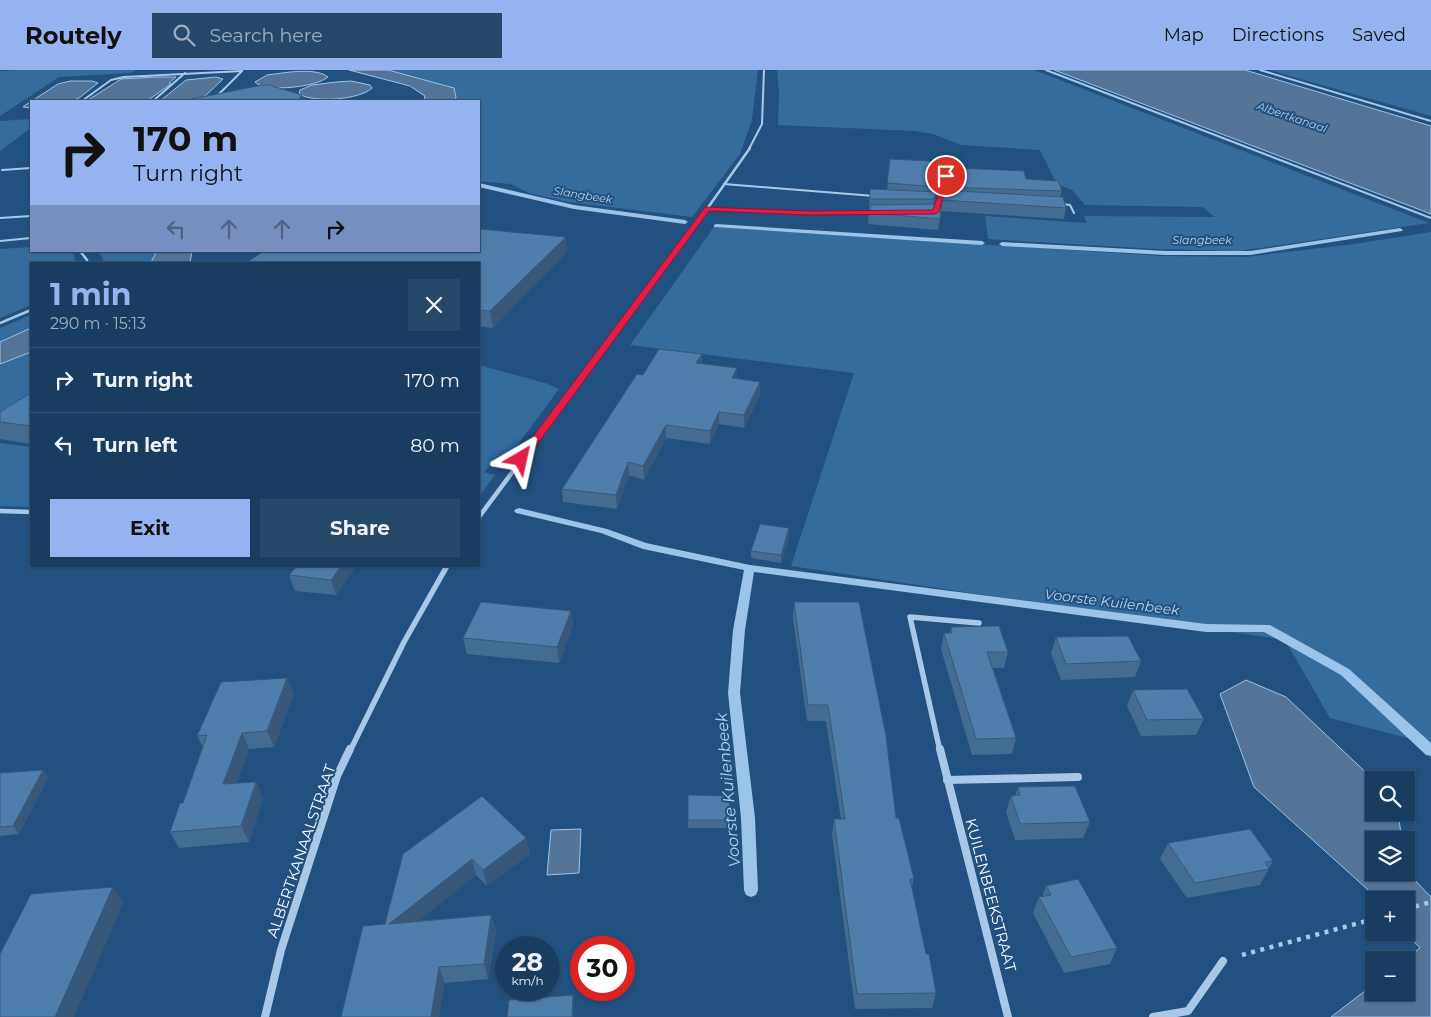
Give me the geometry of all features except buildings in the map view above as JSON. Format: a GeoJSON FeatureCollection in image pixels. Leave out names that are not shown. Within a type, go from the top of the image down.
{"type":"FeatureCollection","features":[{"type":"Feature","properties":{"kind":"street"},"geometry":{"type":"LineString","coordinates":[[480,516],[708,209],[753,144],[762,124],[764,70]]}},
{"type":"Feature","properties":{"kind":"street"},"geometry":{"type":"LineString","coordinates":[[0,511],[30,512]]}},
{"type":"Feature","properties":{"kind":"street","name":"ALBERTKANAALSTRAAT"},"geometry":{"type":"LineString","coordinates":[[264,1017],[281,950],[337,776],[404,642],[446,567]]}},
{"type":"Feature","properties":{"kind":"street","name":"KUILENBEEKSTRAAT"},"geometry":{"type":"LineString","coordinates":[[978,623],[910,617],[947,780],[1008,1017]]}},
{"type":"Feature","properties":{"kind":"street"},"geometry":{"type":"LineString","coordinates":[[947,780],[1078,777]]}},
{"type":"Feature","properties":{"kind":"street"},"geometry":{"type":"LineString","coordinates":[[1154,1017],[1188,1011],[1222,961]]}},
{"type":"Feature","properties":{"kind":"lane"},"geometry":{"type":"LineString","coordinates":[[1046,70],[1431,218]]}},
{"type":"Feature","properties":{"kind":"lane"},"geometry":{"type":"LineString","coordinates":[[1260,70],[1431,121]]}},
{"type":"Feature","properties":{"kind":"lane"},"geometry":{"type":"LineString","coordinates":[[83,100],[111,80],[124,76],[243,71]]}},
{"type":"Feature","properties":{"kind":"lane"},"geometry":{"type":"LineString","coordinates":[[213,100],[243,71]]}},
{"type":"Feature","properties":{"kind":"lane"},"geometry":{"type":"LineString","coordinates":[[154,100],[186,74]]}},
{"type":"Feature","properties":{"kind":"lane"},"geometry":{"type":"LineString","coordinates":[[2,170],[30,168]]}},
{"type":"Feature","properties":{"kind":"lane"},"geometry":{"type":"LineString","coordinates":[[940,200],[946,176],[956,174]]}},
{"type":"Feature","properties":{"kind":"lane"},"geometry":{"type":"LineString","coordinates":[[724,184],[883,196]]}},
{"type":"Feature","properties":{"kind":"lane"},"geometry":{"type":"LineString","coordinates":[[1061,204],[1070,205],[1074,213]]}},
{"type":"Feature","properties":{"kind":"lane"},"geometry":{"type":"LineString","coordinates":[[708,209],[808,213],[877,212]]}},
{"type":"Feature","properties":{"kind":"lane"},"geometry":{"type":"LineString","coordinates":[[0,218],[30,216]]}},
{"type":"Feature","properties":{"kind":"lane"},"geometry":{"type":"LineString","coordinates":[[0,241],[30,238]]}},
{"type":"Feature","properties":{"kind":"lane"},"geometry":{"type":"LineString","coordinates":[[0,323],[30,310]]}},
{"type":"Feature","properties":{"kind":"path"},"geometry":{"type":"LineString","coordinates":[[1415,906],[1431,902]]}},
{"type":"Feature","properties":{"kind":"path"},"geometry":{"type":"LineString","coordinates":[[1222,961],[1365,921]]}},
{"type":"Feature","properties":{"kind":"shaded area"},"geometry":{"type":"Polygon","coordinates":[[[136,70],[130,73],[59,77],[0,116],[0,71],[136,70]]]}},
{"type":"Feature","properties":{"kind":"shaded area"},"geometry":{"type":"Polygon","coordinates":[[[388,70],[758,70],[752,120],[740,154],[692,217],[568,202],[529,193],[511,184],[480,181],[480,100],[454,100],[456,97],[454,88],[388,70]]]}},
{"type":"Feature","properties":{"kind":"shaded area"},"geometry":{"type":"Polygon","coordinates":[[[777,70],[1034,70],[1429,223],[1239,251],[1159,249],[988,239],[985,216],[1087,223],[1084,216],[1215,217],[1202,207],[1085,205],[1072,190],[1057,184],[1040,150],[961,145],[933,134],[915,131],[778,125],[779,92],[777,70]]]}},
{"type":"Feature","properties":{"kind":"shaded area"},"geometry":{"type":"Polygon","coordinates":[[[1270,70],[1431,70],[1431,116],[1290,76],[1270,70]]]}},
{"type":"Feature","properties":{"kind":"shaded area"},"geometry":{"type":"Polygon","coordinates":[[[30,119],[30,129],[0,151],[0,121],[30,119]]]}},
{"type":"Feature","properties":{"kind":"shaded area"},"geometry":{"type":"Polygon","coordinates":[[[714,227],[1161,256],[1246,257],[1354,244],[1431,232],[1431,744],[1330,718],[1285,640],[791,566],[854,373],[630,345],[714,227]]]}},
{"type":"Feature","properties":{"kind":"shaded area"},"geometry":{"type":"Polygon","coordinates":[[[30,247],[30,252],[71,252],[76,262],[30,262],[30,305],[0,318],[0,249],[30,247]]]}},
{"type":"Feature","properties":{"kind":"shaded area"},"geometry":{"type":"Polygon","coordinates":[[[98,252],[157,252],[151,262],[102,262],[103,258],[98,252]]]}},
{"type":"Feature","properties":{"kind":"shaded area"},"geometry":{"type":"Polygon","coordinates":[[[30,315],[30,328],[0,342],[0,328],[30,315]]]}},
{"type":"Feature","properties":{"kind":"shaded area"},"geometry":{"type":"Polygon","coordinates":[[[30,352],[30,408],[0,427],[0,364],[30,352]]]}},
{"type":"Feature","properties":{"kind":"shaded area"},"geometry":{"type":"Polygon","coordinates":[[[480,365],[545,383],[559,389],[505,462],[494,461],[484,472],[495,475],[480,496],[480,365]]]}},
{"type":"Feature","properties":{"kind":"shaded area"},"geometry":{"type":"Polygon","coordinates":[[[0,443],[30,447],[30,507],[0,506],[0,443]]]}},
{"type":"Feature","properties":{"kind":"water"},"geometry":{"type":"Polygon","coordinates":[[[349,70],[388,70],[454,88],[456,97],[454,100],[424,100],[425,96],[410,86],[349,70]]]}},
{"type":"Feature","properties":{"kind":"water","name":"Albertkanaal"},"geometry":{"type":"Polygon","coordinates":[[[1054,70],[1245,70],[1431,126],[1431,214],[1054,70]]]}},
{"type":"Feature","properties":{"kind":"water"},"geometry":{"type":"Polygon","coordinates":[[[290,72],[315,72],[328,77],[313,84],[280,88],[269,87],[255,82],[267,75],[290,72]]]}},
{"type":"Feature","properties":{"kind":"water"},"geometry":{"type":"Polygon","coordinates":[[[176,77],[169,83],[171,84],[148,100],[88,100],[121,79],[176,77]]]}},
{"type":"Feature","properties":{"kind":"water"},"geometry":{"type":"Polygon","coordinates":[[[216,77],[223,79],[201,100],[161,100],[186,80],[216,77]]]}},
{"type":"Feature","properties":{"kind":"water"},"geometry":{"type":"Polygon","coordinates":[[[70,81],[92,81],[98,83],[74,100],[34,100],[58,84],[70,81]]]}},
{"type":"Feature","properties":{"kind":"water"},"geometry":{"type":"Polygon","coordinates":[[[351,81],[370,85],[372,88],[358,95],[336,99],[315,99],[299,94],[300,90],[312,85],[351,81]]]}},
{"type":"Feature","properties":{"kind":"water"},"geometry":{"type":"Polygon","coordinates":[[[30,102],[30,108],[24,106],[30,102]]]}},
{"type":"Feature","properties":{"kind":"water"},"geometry":{"type":"Polygon","coordinates":[[[156,252],[192,252],[190,262],[151,262],[156,252]]]}},
{"type":"Feature","properties":{"kind":"water"},"geometry":{"type":"Polygon","coordinates":[[[30,328],[30,352],[0,364],[0,342],[30,328]]]}},
{"type":"Feature","properties":{"kind":"water"},"geometry":{"type":"Polygon","coordinates":[[[1246,680],[1286,697],[1365,772],[1365,821],[1399,821],[1401,831],[1365,831],[1365,881],[1415,880],[1431,897],[1431,1017],[1331,1017],[1365,991],[1365,1001],[1415,1001],[1415,952],[1420,948],[1413,941],[1415,941],[1415,891],[1369,891],[1254,787],[1220,694],[1246,680]]]}},
{"type":"Feature","properties":{"kind":"water"},"geometry":{"type":"Polygon","coordinates":[[[581,829],[579,873],[547,875],[551,830],[581,829]]]}},
{"type":"Feature","properties":{"kind":"waterway","name":"Slangbeek"},"geometry":{"type":"LineString","coordinates":[[480,185],[574,207],[685,222]]}},
{"type":"Feature","properties":{"kind":"waterway","name":"Slangbeek"},"geometry":{"type":"LineString","coordinates":[[716,226],[982,243]]}},
{"type":"Feature","properties":{"kind":"waterway","name":"Slangbeek"},"geometry":{"type":"LineString","coordinates":[[1002,244],[1166,253],[1250,253],[1400,230]]}},
{"type":"Feature","properties":{"kind":"waterway","name":"Voorste Kuilenbeek"},"geometry":{"type":"LineString","coordinates":[[519,511],[604,531],[643,546],[750,568]]}},
{"type":"Feature","properties":{"kind":"waterway","name":"Voorste Kuilenbeek"},"geometry":{"type":"LineString","coordinates":[[750,568],[1206,628],[1266,628],[1345,672],[1431,751]]}},
{"type":"Feature","properties":{"kind":"waterway","name":"Voorste Kuilenbeek"},"geometry":{"type":"LineString","coordinates":[[750,568],[739,630],[734,693],[748,818],[751,890]]}},
{"type":"Feature","properties":{"kind":"route"},"geometry":{"type":"LineString","coordinates":[[521,459],[708,209],[808,213],[935,212],[942,195],[946,176]]}}]}
